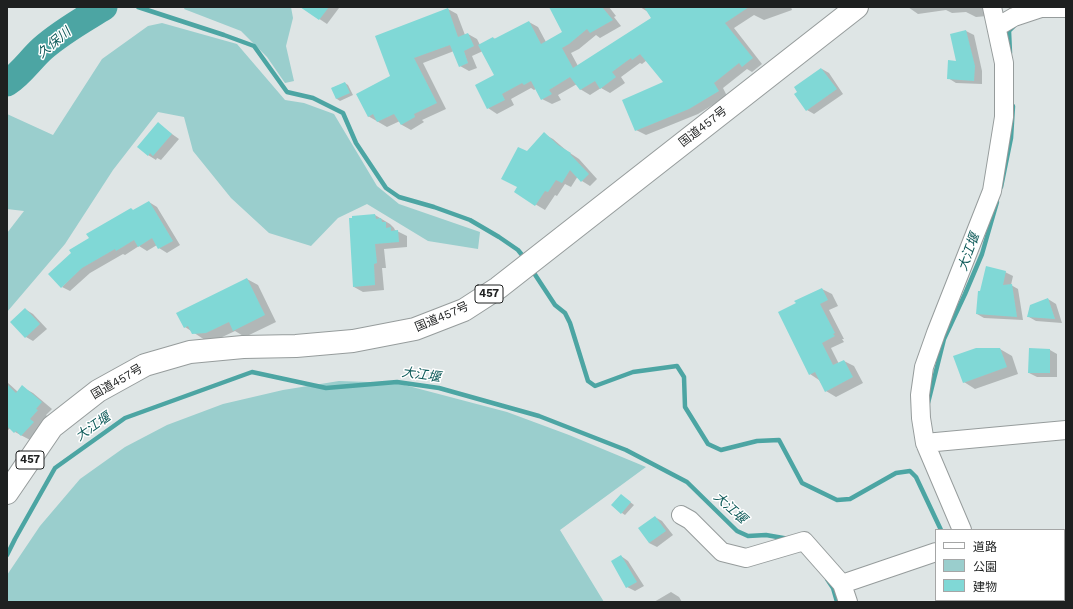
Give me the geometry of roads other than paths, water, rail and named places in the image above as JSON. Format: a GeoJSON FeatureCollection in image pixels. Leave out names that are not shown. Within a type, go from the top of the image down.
{"type":"FeatureCollection","features":[{"type":"Feature","properties":{"kind":"highway","name":"国道457号"},"geometry":{"type":"LineString","coordinates":[[7,493],[52,427],[98,391],[145,364],[190,352],[244,347],[296,346],[354,341],[415,330],[464,310],[498,288],[857,7]]}},
{"type":"Feature","properties":{"kind":"street"},"geometry":{"type":"LineString","coordinates":[[962,529],[925,443],[920,418],[920,395],[924,367],[936,333],[992,191],[1004,117],[1004,63],[992,7]]}},
{"type":"Feature","properties":{"kind":"street"},"geometry":{"type":"LineString","coordinates":[[997,27],[1014,17],[1041,8],[1066,8]]}},
{"type":"Feature","properties":{"kind":"street"},"geometry":{"type":"LineString","coordinates":[[925,443],[1066,430]]}},
{"type":"Feature","properties":{"kind":"street"},"geometry":{"type":"LineString","coordinates":[[681,514],[690,520],[722,552],[746,558],[804,541],[842,584],[848,602]]}},
{"type":"Feature","properties":{"kind":"street"},"geometry":{"type":"LineString","coordinates":[[842,584],[935,552]]}},
{"type":"Feature","properties":{"kind":"waterway","name":"久保川"},"geometry":{"type":"LineString","coordinates":[[7,83],[49,43],[72,26],[104,7]]}},
{"type":"Feature","properties":{"kind":"waterway"},"geometry":{"type":"LineString","coordinates":[[138,7],[254,46],[287,92],[313,98],[343,113],[356,143],[386,188],[399,197],[434,207],[470,220],[518,250],[526,260]]}},
{"type":"Feature","properties":{"kind":"waterway","name":"大江堰"},"geometry":{"type":"LineString","coordinates":[[1010,53],[1009,31],[1014,26]]}},
{"type":"Feature","properties":{"kind":"waterway","name":"大江堰"},"geometry":{"type":"LineString","coordinates":[[1001,187],[1011,138],[1013,106]]}},
{"type":"Feature","properties":{"kind":"waterway","name":"大江堰"},"geometry":{"type":"LineString","coordinates":[[928,403],[944,339],[982,254],[997,202]]}},
{"type":"Feature","properties":{"kind":"waterway"},"geometry":{"type":"LineString","coordinates":[[532,270],[555,305],[565,313],[570,323],[588,381],[595,386],[633,372],[677,366],[684,377],[685,407],[708,444],[721,450],[757,441],[779,440],[802,483],[837,500],[850,499],[896,473],[910,471],[916,477],[941,529]]}},
{"type":"Feature","properties":{"kind":"waterway","name":"大江堰"},"geometry":{"type":"LineString","coordinates":[[7,555],[55,468],[125,418],[252,372],[326,388],[397,382],[439,388],[539,416],[626,450],[687,482],[737,531],[748,536],[766,535],[789,539]]}},
{"type":"Feature","properties":{"kind":"waterway","name":"大江堰"},"geometry":{"type":"LineString","coordinates":[[827,579],[833,588],[837,602]]}}]}
